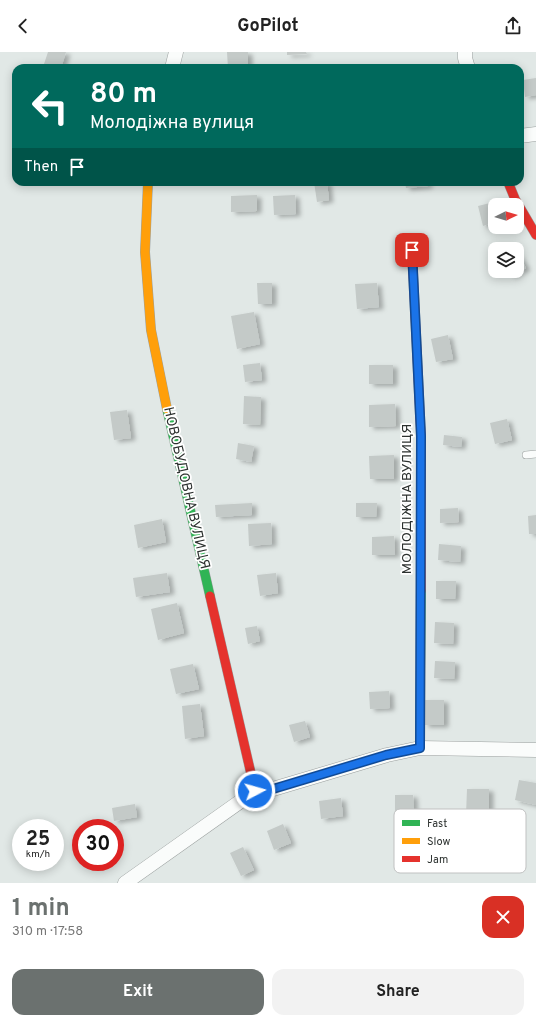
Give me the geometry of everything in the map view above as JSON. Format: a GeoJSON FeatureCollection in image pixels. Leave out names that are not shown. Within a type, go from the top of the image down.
{"type":"FeatureCollection","features":[{"type":"Feature","properties":{"kind":"street"},"geometry":{"type":"LineString","coordinates":[[173,64],[176,52]]}},
{"type":"Feature","properties":{"kind":"street"},"geometry":{"type":"LineString","coordinates":[[465,52],[467,64]]}},
{"type":"Feature","properties":{"kind":"street"},"geometry":{"type":"LineString","coordinates":[[524,136],[536,134]]}},
{"type":"Feature","properties":{"kind":"street","name":"НОВОБУДОВНА ВУЛИЦЯ"},"geometry":{"type":"LineString","coordinates":[[148,186],[145,252],[151,330],[162,386],[255,791]]}},
{"type":"Feature","properties":{"kind":"street"},"geometry":{"type":"LineString","coordinates":[[510,186],[515,199],[536,235]]}},
{"type":"Feature","properties":{"kind":"street","name":"МОЛОДІЖНА ВУЛИЦЯ"},"geometry":{"type":"LineString","coordinates":[[412,250],[421,436],[420,748]]}},
{"type":"Feature","properties":{"kind":"street"},"geometry":{"type":"LineString","coordinates":[[125,883],[255,791],[273,789],[386,755],[420,748],[536,750]]}},
{"type":"Feature","properties":{"kind":"lane"},"geometry":{"type":"LineString","coordinates":[[526,455],[536,454]]}},
{"type":"Feature","properties":{"kind":"building"},"geometry":{"type":"Polygon","coordinates":[[[48,52],[66,52],[62,64],[44,64],[48,52]]]}},
{"type":"Feature","properties":{"kind":"building"},"geometry":{"type":"Polygon","coordinates":[[[227,52],[248,52],[248,64],[228,64],[227,52]]]}},
{"type":"Feature","properties":{"kind":"building"},"geometry":{"type":"Polygon","coordinates":[[[287,52],[306,52],[307,54],[287,55],[287,52]]]}},
{"type":"Feature","properties":{"kind":"building"},"geometry":{"type":"Polygon","coordinates":[[[536,78],[536,95],[525,97],[524,80],[536,78]]]}},
{"type":"Feature","properties":{"kind":"building"},"geometry":{"type":"Polygon","coordinates":[[[315,186],[327,186],[329,200],[317,202],[315,186]]]}},
{"type":"Feature","properties":{"kind":"building"},"geometry":{"type":"Polygon","coordinates":[[[406,186],[428,186],[406,188],[406,186]]]}},
{"type":"Feature","properties":{"kind":"building"},"geometry":{"type":"Polygon","coordinates":[[[257,195],[257,211],[231,212],[231,196],[257,195]]]}},
{"type":"Feature","properties":{"kind":"building"},"geometry":{"type":"Polygon","coordinates":[[[295,195],[296,214],[274,215],[273,196],[295,195]]]}},
{"type":"Feature","properties":{"kind":"building"},"geometry":{"type":"Polygon","coordinates":[[[488,204],[488,224],[483,226],[478,206],[488,204]]]}},
{"type":"Feature","properties":{"kind":"building"},"geometry":{"type":"Polygon","coordinates":[[[257,283],[272,283],[272,304],[258,304],[257,283]]]}},
{"type":"Feature","properties":{"kind":"building"},"geometry":{"type":"Polygon","coordinates":[[[377,283],[379,307],[357,309],[355,284],[377,283]]]}},
{"type":"Feature","properties":{"kind":"building"},"geometry":{"type":"Polygon","coordinates":[[[254,312],[260,344],[237,349],[231,316],[254,312]]]}},
{"type":"Feature","properties":{"kind":"building"},"geometry":{"type":"Polygon","coordinates":[[[448,335],[453,359],[436,362],[431,339],[448,335]]]}},
{"type":"Feature","properties":{"kind":"building"},"geometry":{"type":"Polygon","coordinates":[[[260,363],[262,380],[245,382],[243,365],[260,363]]]}},
{"type":"Feature","properties":{"kind":"building"},"geometry":{"type":"Polygon","coordinates":[[[369,365],[393,365],[393,384],[369,384],[369,365]]]}},
{"type":"Feature","properties":{"kind":"building"},"geometry":{"type":"Polygon","coordinates":[[[244,396],[261,397],[260,425],[243,424],[244,396]]]}},
{"type":"Feature","properties":{"kind":"building"},"geometry":{"type":"Polygon","coordinates":[[[395,404],[396,426],[369,427],[369,405],[395,404]]]}},
{"type":"Feature","properties":{"kind":"building"},"geometry":{"type":"Polygon","coordinates":[[[127,410],[131,438],[114,440],[110,412],[127,410]]]}},
{"type":"Feature","properties":{"kind":"building"},"geometry":{"type":"Polygon","coordinates":[[[507,419],[512,440],[495,444],[490,423],[507,419]]]}},
{"type":"Feature","properties":{"kind":"building"},"geometry":{"type":"Polygon","coordinates":[[[444,435],[462,437],[461,447],[443,445],[444,435]]]}},
{"type":"Feature","properties":{"kind":"building"},"geometry":{"type":"Polygon","coordinates":[[[238,443],[254,446],[251,462],[236,459],[238,443]]]}},
{"type":"Feature","properties":{"kind":"building"},"geometry":{"type":"Polygon","coordinates":[[[394,455],[394,479],[370,479],[369,456],[394,455]]]}},
{"type":"Feature","properties":{"kind":"building"},"geometry":{"type":"Polygon","coordinates":[[[252,503],[252,515],[216,517],[215,505],[252,503]]]}},
{"type":"Feature","properties":{"kind":"building"},"geometry":{"type":"Polygon","coordinates":[[[356,503],[377,503],[376,517],[356,517],[356,503]]]}},
{"type":"Feature","properties":{"kind":"building"},"geometry":{"type":"Polygon","coordinates":[[[458,508],[459,522],[440,523],[440,509],[458,508]]]}},
{"type":"Feature","properties":{"kind":"building"},"geometry":{"type":"Polygon","coordinates":[[[536,515],[536,534],[529,534],[528,516],[536,515]]]}},
{"type":"Feature","properties":{"kind":"building"},"geometry":{"type":"Polygon","coordinates":[[[162,519],[166,542],[138,548],[134,525],[162,519]]]}},
{"type":"Feature","properties":{"kind":"building"},"geometry":{"type":"Polygon","coordinates":[[[271,523],[272,544],[249,546],[248,524],[271,523]]]}},
{"type":"Feature","properties":{"kind":"building"},"geometry":{"type":"Polygon","coordinates":[[[394,536],[395,555],[372,555],[372,537],[394,536]]]}},
{"type":"Feature","properties":{"kind":"building"},"geometry":{"type":"Polygon","coordinates":[[[439,544],[461,546],[460,562],[438,560],[439,544]]]}},
{"type":"Feature","properties":{"kind":"building"},"geometry":{"type":"Polygon","coordinates":[[[167,573],[170,592],[136,597],[133,578],[167,573]]]}},
{"type":"Feature","properties":{"kind":"building"},"geometry":{"type":"Polygon","coordinates":[[[276,573],[278,593],[260,596],[257,575],[276,573]]]}},
{"type":"Feature","properties":{"kind":"building"},"geometry":{"type":"Polygon","coordinates":[[[436,581],[456,581],[455,599],[436,599],[436,581]]]}},
{"type":"Feature","properties":{"kind":"building"},"geometry":{"type":"Polygon","coordinates":[[[177,603],[184,633],[158,640],[151,609],[177,603]]]}},
{"type":"Feature","properties":{"kind":"building"},"geometry":{"type":"Polygon","coordinates":[[[435,622],[454,623],[453,644],[434,643],[435,622]]]}},
{"type":"Feature","properties":{"kind":"building"},"geometry":{"type":"Polygon","coordinates":[[[257,626],[260,641],[248,644],[245,628],[257,626]]]}},
{"type":"Feature","properties":{"kind":"building"},"geometry":{"type":"Polygon","coordinates":[[[435,661],[455,662],[454,679],[434,678],[435,661]]]}},
{"type":"Feature","properties":{"kind":"building"},"geometry":{"type":"Polygon","coordinates":[[[193,664],[199,689],[176,694],[170,669],[193,664]]]}},
{"type":"Feature","properties":{"kind":"building"},"geometry":{"type":"Polygon","coordinates":[[[389,691],[390,708],[370,709],[369,692],[389,691]]]}},
{"type":"Feature","properties":{"kind":"building"},"geometry":{"type":"Polygon","coordinates":[[[425,700],[444,700],[444,725],[424,725],[425,700]]]}},
{"type":"Feature","properties":{"kind":"building"},"geometry":{"type":"Polygon","coordinates":[[[200,704],[204,736],[185,739],[182,706],[200,704]]]}},
{"type":"Feature","properties":{"kind":"building"},"geometry":{"type":"Polygon","coordinates":[[[305,721],[310,737],[294,742],[289,725],[305,721]]]}},
{"type":"Feature","properties":{"kind":"building"},"geometry":{"type":"Polygon","coordinates":[[[519,780],[536,783],[536,805],[515,800],[519,780]]]}},
{"type":"Feature","properties":{"kind":"building"},"geometry":{"type":"Polygon","coordinates":[[[467,789],[489,789],[489,809],[466,809],[467,789]]]}},
{"type":"Feature","properties":{"kind":"building"},"geometry":{"type":"Polygon","coordinates":[[[395,795],[413,795],[414,809],[395,809],[395,795]]]}},
{"type":"Feature","properties":{"kind":"building"},"geometry":{"type":"Polygon","coordinates":[[[341,798],[343,816],[321,819],[319,801],[341,798]]]}},
{"type":"Feature","properties":{"kind":"building"},"geometry":{"type":"Polygon","coordinates":[[[135,804],[137,817],[114,819],[112,808],[135,804]]]}},
{"type":"Feature","properties":{"kind":"building"},"geometry":{"type":"Polygon","coordinates":[[[283,824],[291,843],[274,850],[267,831],[283,824]]]}},
{"type":"Feature","properties":{"kind":"building"},"geometry":{"type":"Polygon","coordinates":[[[243,847],[254,870],[241,876],[230,853],[243,847]]]}},
{"type":"Feature","properties":{"kind":"traffic: fast"},"geometry":{"type":"LineString","coordinates":[[167,409],[210,596]]}},
{"type":"Feature","properties":{"kind":"traffic: fast"},"geometry":{"type":"LineString","coordinates":[[420,748],[421,591]]}},
{"type":"Feature","properties":{"kind":"traffic: slow"},"geometry":{"type":"LineString","coordinates":[[148,186],[145,252],[151,330],[167,409]]}},
{"type":"Feature","properties":{"kind":"traffic: jam"},"geometry":{"type":"LineString","coordinates":[[510,186],[515,199],[536,235]]}},
{"type":"Feature","properties":{"kind":"traffic: jam"},"geometry":{"type":"LineString","coordinates":[[412,251],[421,436],[421,591]]}},
{"type":"Feature","properties":{"kind":"traffic: jam"},"geometry":{"type":"LineString","coordinates":[[210,596],[255,791]]}},
{"type":"Feature","properties":{"kind":"route"},"geometry":{"type":"LineString","coordinates":[[255,791],[273,789],[386,755],[420,748],[421,436],[412,250]]}}]}
